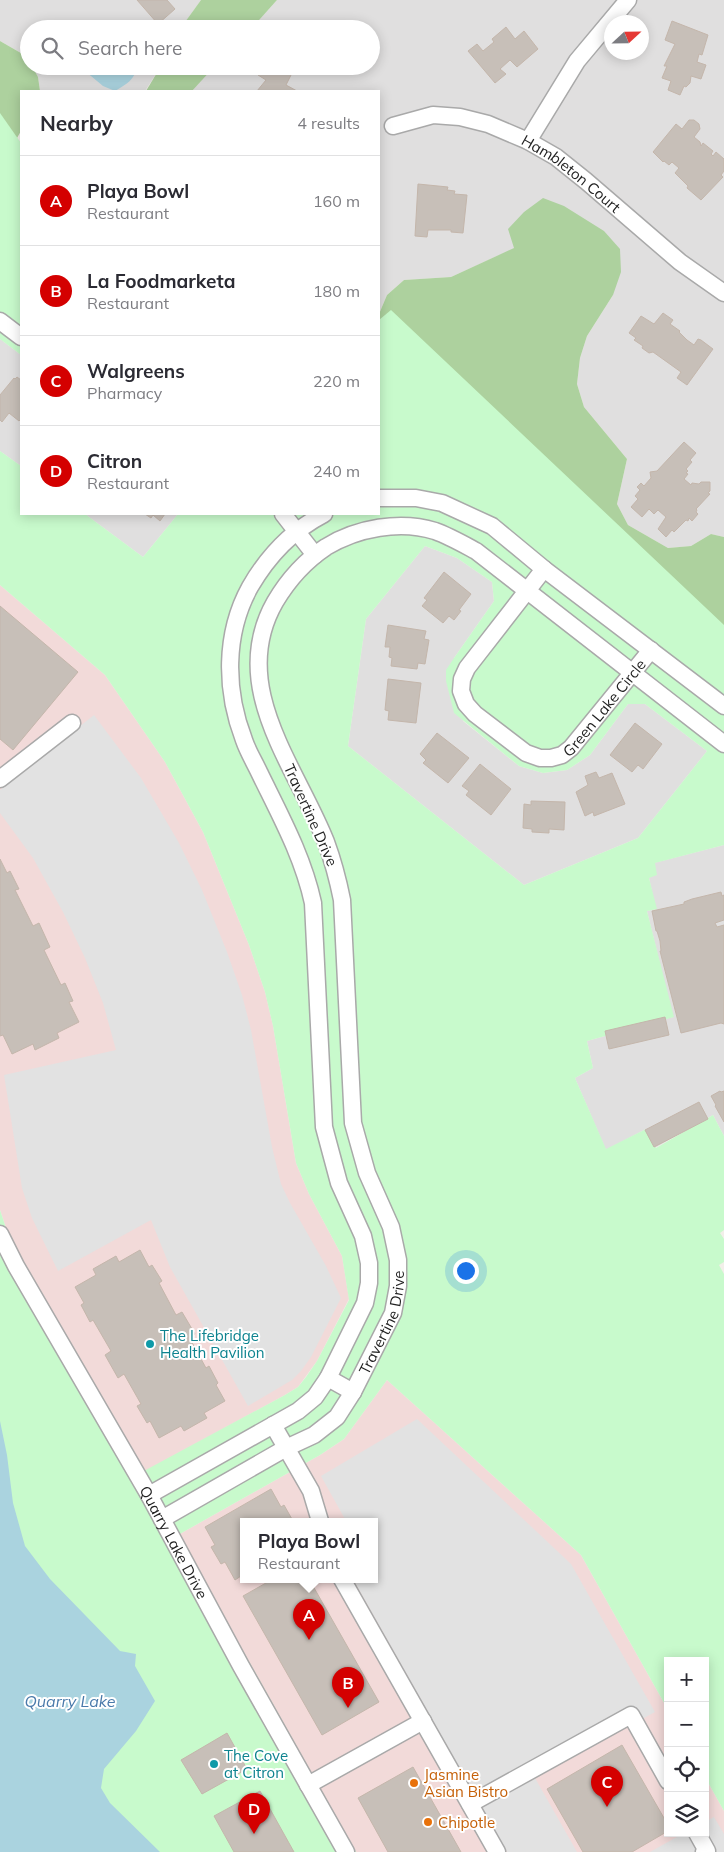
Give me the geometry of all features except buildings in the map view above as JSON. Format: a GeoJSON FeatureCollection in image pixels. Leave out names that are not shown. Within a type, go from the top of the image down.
{"type":"FeatureCollection","features":[{"type":"Feature","properties":{"kind":"street"},"geometry":{"type":"LineString","coordinates":[[528,141],[577,61],[628,0]]}},
{"type":"Feature","properties":{"kind":"street","name":"Hambleton Court"},"geometry":{"type":"LineString","coordinates":[[394,126],[433,116],[460,117],[488,124],[528,141],[556,157],[680,262],[724,293]]}},
{"type":"Feature","properties":{"kind":"street"},"geometry":{"type":"LineString","coordinates":[[0,321],[20,336]]}},
{"type":"Feature","properties":{"kind":"street"},"geometry":{"type":"LineString","coordinates":[[380,498],[416,498],[442,502],[492,526],[544,569],[724,706]]}},
{"type":"Feature","properties":{"kind":"street"},"geometry":{"type":"LineString","coordinates":[[284,515],[315,555]]}},
{"type":"Feature","properties":{"kind":"street","name":"Travertine Drive"},"geometry":{"type":"LineString","coordinates":[[149,1495],[298,1411],[315,1397],[328,1378],[365,1303],[369,1283],[368,1263],[363,1236],[339,1183],[324,1127],[313,904],[308,879],[298,852],[244,741],[234,706],[230,680],[230,650],[234,624],[242,601],[255,577],[275,551],[297,531],[322,515]]}},
{"type":"Feature","properties":{"kind":"street","name":"Travertine Drive"},"geometry":{"type":"LineString","coordinates":[[162,1519],[286,1448],[314,1435],[337,1417],[353,1392],[393,1313],[398,1286],[398,1260],[391,1227],[366,1173],[353,1123],[342,900],[336,871],[326,841],[272,730],[262,700],[260,652],[262,631],[280,593],[297,571],[315,555],[336,541],[370,529],[389,526],[434,531],[476,551],[724,744]]}},
{"type":"Feature","properties":{"kind":"street","name":"Green Lake Circle"},"geometry":{"type":"LineString","coordinates":[[544,569],[467,668],[462,678],[461,690],[466,704],[475,714],[526,754],[540,758],[551,758],[562,755],[571,748],[651,650]]}},
{"type":"Feature","properties":{"kind":"street"},"geometry":{"type":"LineString","coordinates":[[0,779],[72,723]]}},
{"type":"Feature","properties":{"kind":"street","name":"Quarry Lake Drive"},"geometry":{"type":"LineString","coordinates":[[0,1234],[16,1266],[149,1495],[241,1666],[346,1852]]}},
{"type":"Feature","properties":{"kind":"street"},"geometry":{"type":"LineString","coordinates":[[328,1378],[353,1392]]}},
{"type":"Feature","properties":{"kind":"street"},"geometry":{"type":"LineString","coordinates":[[273,1425],[311,1491],[319,1518]]}},
{"type":"Feature","properties":{"kind":"street"},"geometry":{"type":"LineString","coordinates":[[344,1583],[497,1852]]}},
{"type":"Feature","properties":{"kind":"street"},"geometry":{"type":"LineString","coordinates":[[470,1804],[631,1714],[664,1773]]}},
{"type":"Feature","properties":{"kind":"street"},"geometry":{"type":"LineString","coordinates":[[308,1785],[423,1721]]}},
{"type":"Feature","properties":{"kind":"street"},"geometry":{"type":"LineString","coordinates":[[699,1837],[706,1851]]}},
{"type":"Feature","properties":{"kind":"shaded area"},"geometry":{"type":"Polygon","coordinates":[[[0,0],[201,0],[187,20],[20,20],[20,53],[0,41],[0,0]]]}},
{"type":"Feature","properties":{"kind":"shaded area"},"geometry":{"type":"Polygon","coordinates":[[[277,0],[724,0],[724,537],[711,534],[691,546],[668,548],[628,525],[617,504],[627,459],[584,407],[577,384],[580,358],[587,336],[613,295],[515,248],[451,277],[404,280],[387,295],[380,312],[380,90],[193,90],[207,75],[380,75],[380,20],[259,20],[277,0]]]}},
{"type":"Feature","properties":{"kind":"shaded area"},"geometry":{"type":"Polygon","coordinates":[[[37,75],[155,75],[146,90],[40,90],[37,75]]]}},
{"type":"Feature","properties":{"kind":"shaded area"},"geometry":{"type":"Polygon","coordinates":[[[0,339],[20,354],[20,465],[0,451],[0,339]]]}},
{"type":"Feature","properties":{"kind":"shaded area"},"geometry":{"type":"Polygon","coordinates":[[[86,515],[177,515],[143,557],[86,515]]]}},
{"type":"Feature","properties":{"kind":"shaded area"},"geometry":{"type":"Polygon","coordinates":[[[425,546],[457,558],[492,582],[494,601],[454,658],[463,721],[519,766],[543,773],[567,770],[590,755],[628,704],[645,704],[707,751],[638,838],[524,885],[348,746],[366,619],[425,546]]]}},
{"type":"Feature","properties":{"kind":"shaded area"},"geometry":{"type":"Polygon","coordinates":[[[0,585],[105,675],[165,762],[203,832],[249,945],[265,992],[273,1026],[296,1163],[309,1194],[342,1256],[349,1299],[317,1361],[298,1387],[142,1473],[22,1263],[7,1231],[0,1210],[0,585]]]}},
{"type":"Feature","properties":{"kind":"shaded area"},"geometry":{"type":"Polygon","coordinates":[[[94,715],[141,778],[179,843],[202,890],[242,995],[251,1030],[272,1147],[281,1184],[326,1266],[341,1298],[311,1357],[301,1371],[292,1380],[248,1406],[170,1267],[151,1220],[58,1271],[32,1218],[22,1188],[4,1075],[116,1050],[103,1003],[85,958],[63,912],[33,858],[0,813],[0,790],[94,715]]]}},
{"type":"Feature","properties":{"kind":"shaded area"},"geometry":{"type":"Polygon","coordinates":[[[724,845],[724,1136],[713,1115],[655,1148],[646,1129],[606,1150],[575,1078],[593,1068],[587,1041],[673,1017],[647,911],[656,909],[649,878],[654,863],[724,845]]]}},
{"type":"Feature","properties":{"kind":"shaded area"},"geometry":{"type":"Polygon","coordinates":[[[387,1380],[581,1555],[664,1703],[664,1837],[709,1837],[709,1784],[724,1811],[724,1852],[356,1852],[178,1535],[320,1455],[344,1439],[387,1380]]]}},
{"type":"Feature","properties":{"kind":"shaded area"},"geometry":{"type":"Polygon","coordinates":[[[417,1419],[571,1564],[655,1712],[535,1778],[577,1852],[507,1852],[355,1583],[378,1583],[378,1518],[344,1518],[321,1476],[417,1419]]]}},
{"type":"Feature","properties":{"kind":"shaded area"},"geometry":{"type":"Polygon","coordinates":[[[714,1817],[724,1834],[724,1852],[650,1852],[677,1837],[709,1837],[709,1820],[714,1817]]]}},
{"type":"Feature","properties":{"kind":"green space"},"geometry":{"type":"Polygon","coordinates":[[[201,0],[277,0],[259,20],[187,20],[201,0]]]}},
{"type":"Feature","properties":{"kind":"green space"},"geometry":{"type":"Polygon","coordinates":[[[0,41],[20,53],[20,75],[37,75],[40,90],[20,90],[20,133],[17,138],[20,164],[0,219],[0,41]]]}},
{"type":"Feature","properties":{"kind":"green space"},"geometry":{"type":"Polygon","coordinates":[[[156,75],[207,75],[193,90],[147,90],[156,75]]]}},
{"type":"Feature","properties":{"kind":"green space"},"geometry":{"type":"Polygon","coordinates":[[[0,113],[20,142],[20,354],[0,339],[0,113]]]}},
{"type":"Feature","properties":{"kind":"green space"},"geometry":{"type":"Polygon","coordinates":[[[543,198],[564,206],[604,231],[620,249],[621,272],[613,295],[587,336],[580,358],[577,384],[584,407],[627,459],[617,504],[628,525],[668,548],[691,546],[711,534],[724,537],[724,676],[380,463],[380,312],[387,295],[404,280],[451,277],[514,248],[508,229],[524,212],[543,198]]]}},
{"type":"Feature","properties":{"kind":"green space"},"geometry":{"type":"Polygon","coordinates":[[[391,310],[724,625],[724,845],[655,863],[657,875],[649,878],[657,909],[647,911],[674,1017],[587,1041],[593,1068],[575,1078],[606,1149],[646,1129],[656,1148],[713,1115],[724,1136],[724,1230],[720,1233],[724,1239],[724,1262],[719,1265],[724,1274],[724,1811],[709,1784],[709,1657],[664,1657],[664,1703],[581,1555],[387,1380],[344,1439],[320,1455],[178,1535],[356,1852],[0,1852],[0,1210],[7,1231],[22,1263],[142,1472],[298,1387],[317,1361],[349,1300],[342,1256],[309,1194],[296,1163],[273,1026],[265,992],[249,945],[203,832],[165,762],[105,675],[0,585],[0,451],[20,465],[20,515],[86,515],[143,557],[177,515],[380,515],[380,319],[391,310]],[[425,546],[366,619],[348,746],[524,885],[638,838],[707,751],[645,704],[628,704],[590,755],[567,770],[543,773],[519,766],[454,713],[446,681],[446,670],[494,601],[492,582],[457,558],[425,546]]]}},
{"type":"Feature","properties":{"kind":"water"},"geometry":{"type":"Polygon","coordinates":[[[90,75],[134,75],[130,81],[117,90],[103,86],[90,75]]]}},
{"type":"Feature","properties":{"kind":"water","name":"Quarry Lake"},"geometry":{"type":"Polygon","coordinates":[[[0,1421],[7,1455],[13,1503],[25,1546],[50,1579],[120,1651],[136,1654],[135,1666],[155,1701],[136,1731],[104,1769],[101,1788],[110,1803],[160,1852],[0,1852],[0,1421]]]}},
{"type":"Feature","properties":{"kind":"place","name":"The Lifebridge Health Pavilion"},"geometry":{"type":"Point","coordinates":[150,1344]}},
{"type":"Feature","properties":{"kind":"place","name":"Playa Bowl"},"geometry":{"type":"Point","coordinates":[309,1640]}},
{"type":"Feature","properties":{"kind":"place","name":"La Foodmarketa"},"geometry":{"type":"Point","coordinates":[348,1708]}},
{"type":"Feature","properties":{"kind":"place","name":"The Cove at Citron"},"geometry":{"type":"Point","coordinates":[214,1764]}},
{"type":"Feature","properties":{"kind":"place","name":"Jasmine Asian Bistro"},"geometry":{"type":"Point","coordinates":[414,1783]}},
{"type":"Feature","properties":{"kind":"place","name":"Walgreens"},"geometry":{"type":"Point","coordinates":[607,1807]}},
{"type":"Feature","properties":{"kind":"place","name":"Chipotle"},"geometry":{"type":"Point","coordinates":[428,1822]}},
{"type":"Feature","properties":{"kind":"place","name":"Citron"},"geometry":{"type":"Point","coordinates":[254,1834]}}]}
